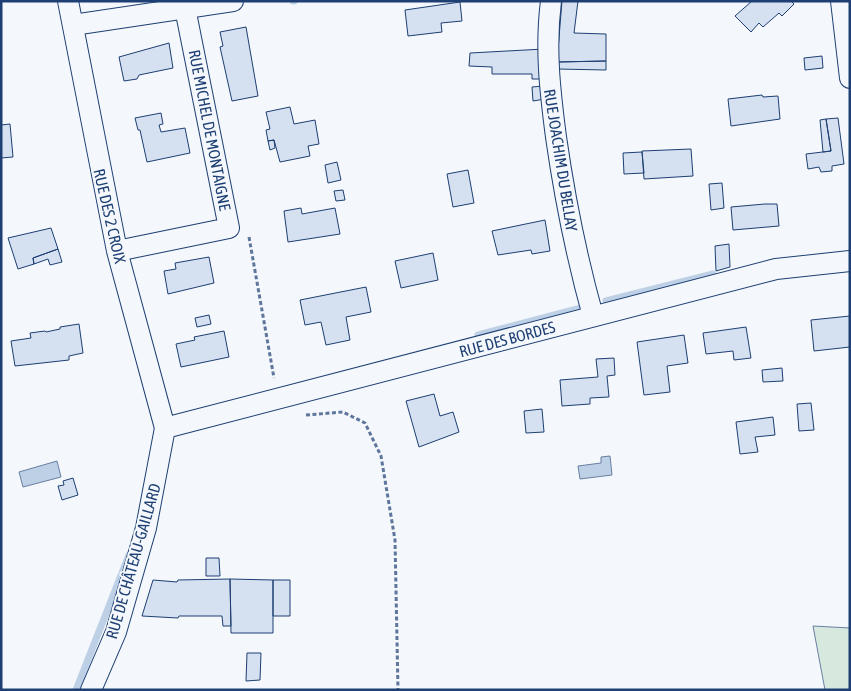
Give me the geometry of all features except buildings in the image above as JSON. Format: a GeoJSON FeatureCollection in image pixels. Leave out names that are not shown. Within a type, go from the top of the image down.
{"type":"FeatureCollection","features":[{"type":"Feature","properties":{"kind":"street","name":"RUE DES 2 CROIX"},"geometry":{"type":"LineString","coordinates":[[68,1],[79,67],[117,251],[166,428]]}},
{"type":"Feature","properties":{"kind":"street"},"geometry":{"type":"LineString","coordinates":[[72,25],[233,1]]}},
{"type":"Feature","properties":{"kind":"street","name":"RUE JOACHIM DU BELLAY"},"geometry":{"type":"LineString","coordinates":[[551,1],[547,42],[551,102],[566,211],[593,316]]}},
{"type":"Feature","properties":{"kind":"street"},"geometry":{"type":"LineString","coordinates":[[841,1],[850,78]]}},
{"type":"Feature","properties":{"kind":"street","name":"RUE MICHEL DE MONTAIGNE"},"geometry":{"type":"LineString","coordinates":[[117,251],[229,228],[185,8]]}},
{"type":"Feature","properties":{"kind":"street","name":"RUE DES BORDES"},"geometry":{"type":"LineString","coordinates":[[166,428],[776,269],[850,260]]}},
{"type":"Feature","properties":{"kind":"street","name":"RUE DE CHÂTEAU-GAILLARD"},"geometry":{"type":"LineString","coordinates":[[91,690],[116,632],[146,528],[166,428]]}},
{"type":"Feature","properties":{"kind":"path"},"geometry":{"type":"LineString","coordinates":[[229,228],[248,233],[278,400]]}},
{"type":"Feature","properties":{"kind":"path"},"geometry":{"type":"LineString","coordinates":[[297,416],[343,412],[365,423],[381,456],[388,486],[395,540],[398,690]]}},
{"type":"Feature","properties":{"kind":"shaded area"},"geometry":{"type":"Polygon","coordinates":[[[813,626],[850,628],[850,690],[825,690],[813,626]]]}},
{"type":"Feature","properties":{"kind":"water"},"geometry":{"type":"Polygon","coordinates":[[[610,456],[612,475],[580,479],[578,466],[601,463],[601,457],[610,456]]]}},
{"type":"Feature","properties":{"kind":"water"},"geometry":{"type":"Polygon","coordinates":[[[57,461],[61,477],[23,487],[19,472],[57,461]]]}},
{"type":"Feature","properties":{"kind":"waterway"},"geometry":{"type":"LineString","coordinates":[[606,301],[713,274]]}},
{"type":"Feature","properties":{"kind":"waterway"},"geometry":{"type":"LineString","coordinates":[[478,335],[581,308]]}},
{"type":"Feature","properties":{"kind":"waterway"},"geometry":{"type":"LineString","coordinates":[[76,690],[129,555]]}}]}
